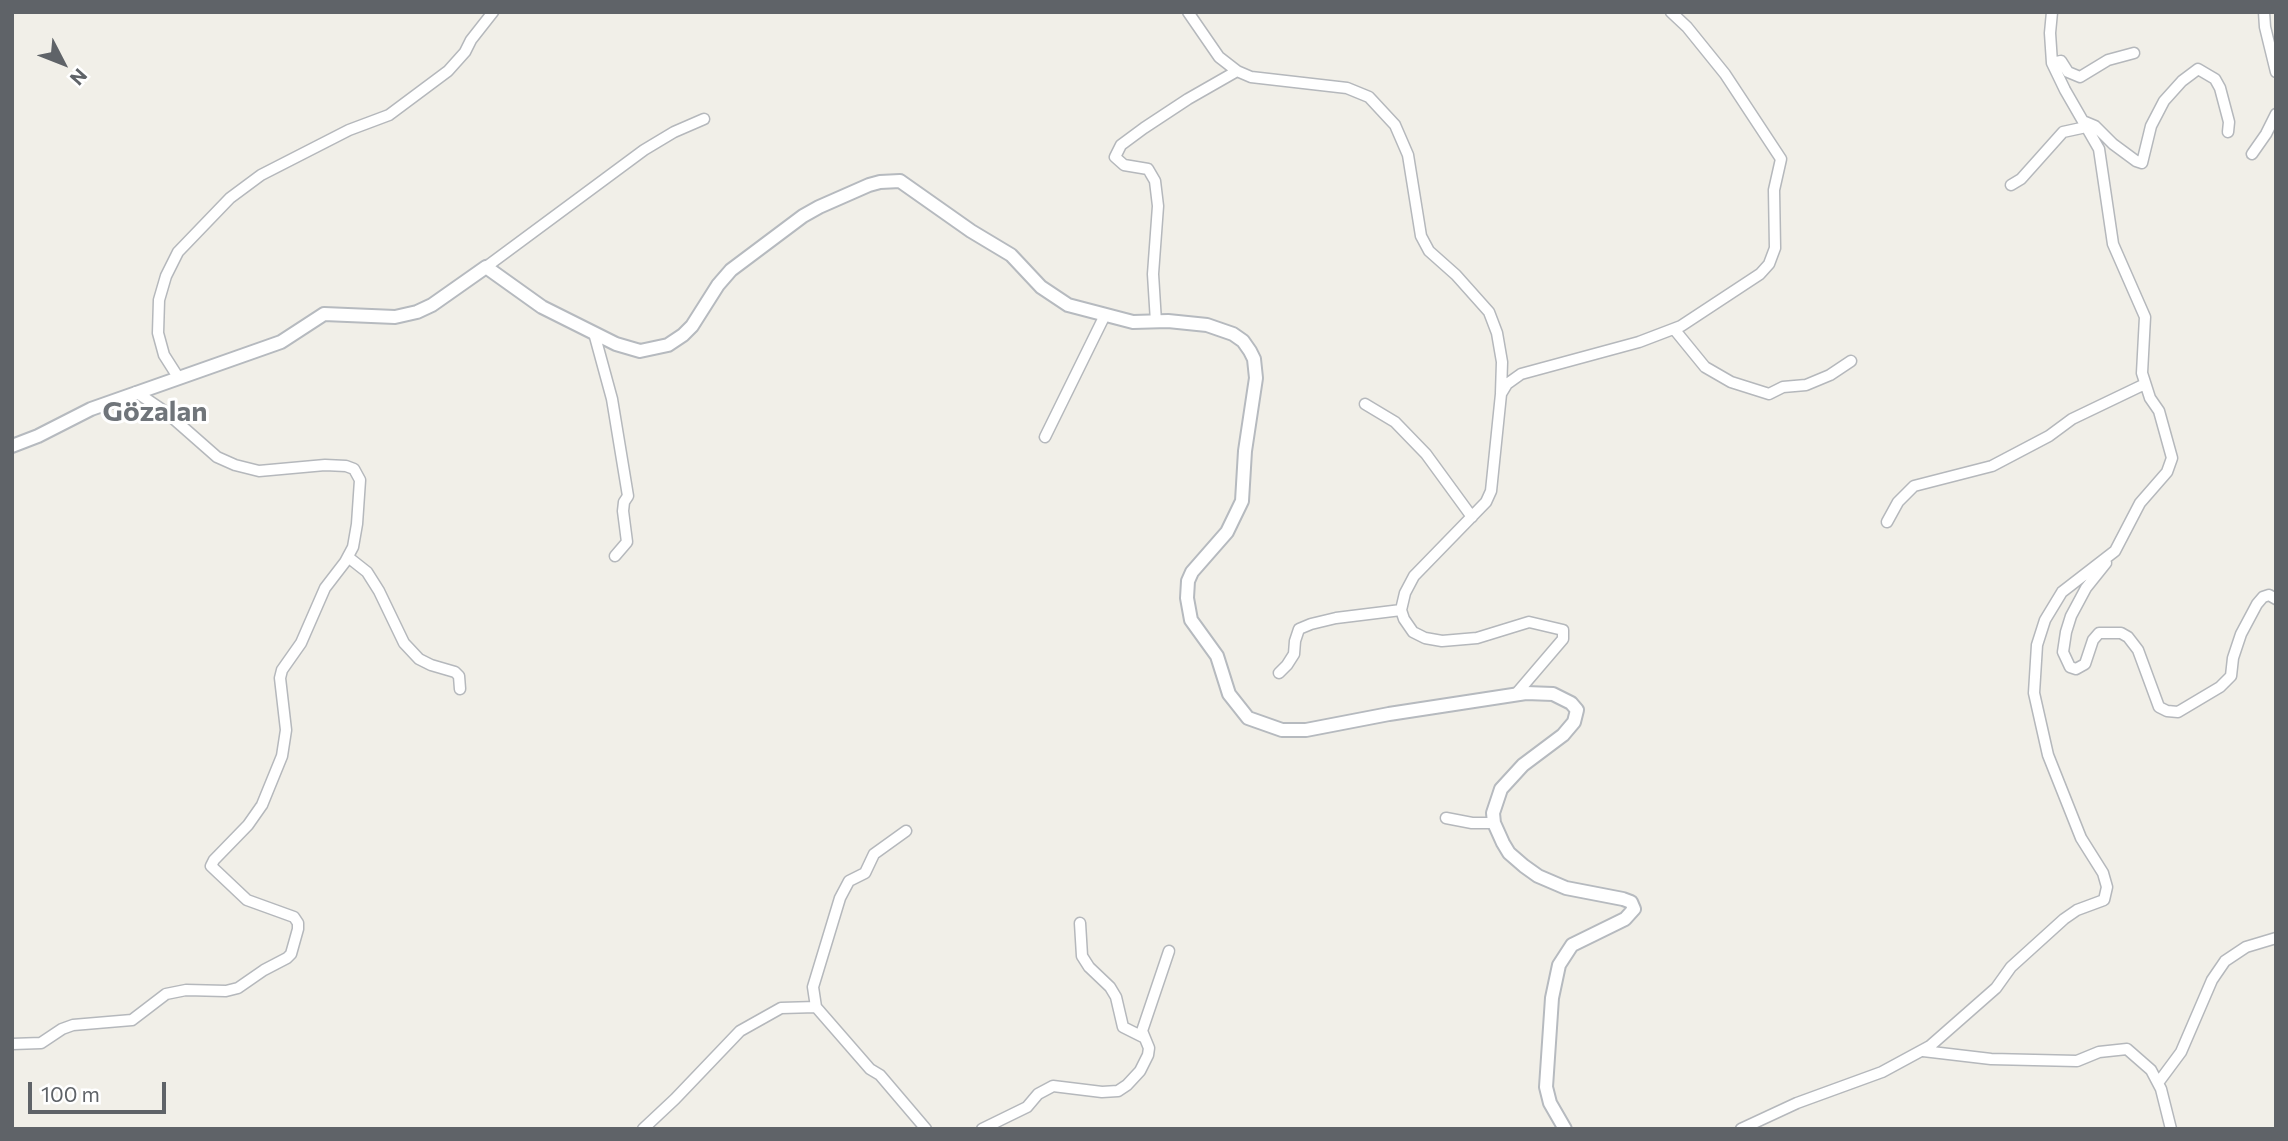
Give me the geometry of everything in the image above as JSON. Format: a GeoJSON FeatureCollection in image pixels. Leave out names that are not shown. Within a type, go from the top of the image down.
{"type":"FeatureCollection","features":[{"type":"Feature","properties":{"kind":"street"},"geometry":{"type":"LineString","coordinates":[[178,377],[164,355],[158,333],[159,300],[166,276],[178,252],[230,198],[261,176],[349,130],[389,115],[447,71],[465,52],[493,12]]}},
{"type":"Feature","properties":{"kind":"street"},"geometry":{"type":"LineString","coordinates":[[1188,12],[1219,57],[1237,71],[1251,77],[1348,88],[1369,97],[1395,125],[1408,155],[1420,236],[1429,251],[1456,275],[1489,312],[1497,333],[1502,362],[1491,491],[1486,502],[1414,576],[1405,593],[1401,610],[1404,620],[1413,632],[1425,638],[1442,641],[1477,638],[1530,622],[1563,630],[1563,639],[1516,694]]}},
{"type":"Feature","properties":{"kind":"street"},"geometry":{"type":"LineString","coordinates":[[1501,394],[1507,384],[1521,374],[1639,342],[1674,329],[1760,274],[1769,264],[1775,248],[1774,190],[1782,159],[1725,74],[1687,27],[1671,12]]}},
{"type":"Feature","properties":{"kind":"street"},"geometry":{"type":"LineString","coordinates":[[2052,12],[2052,63],[2099,149],[2113,244],[2144,317],[2142,373],[2150,398],[2158,411],[2172,458],[2167,472],[2140,503],[2115,551],[2086,588],[2071,616],[2063,653],[2070,667],[2076,669],[2085,664],[2093,640],[2099,633],[2120,633],[2128,637],[2138,650],[2159,707],[2178,712],[2220,687],[2231,676],[2233,658],[2241,634],[2257,604],[2269,595],[2276,599]]}},
{"type":"Feature","properties":{"kind":"street"},"geometry":{"type":"LineString","coordinates":[[2274,12],[2266,12],[2265,27],[2276,72]]}},
{"type":"Feature","properties":{"kind":"street"},"geometry":{"type":"LineString","coordinates":[[2052,63],[2061,61],[2068,72],[2080,77],[2108,60],[2134,53]]}},
{"type":"Feature","properties":{"kind":"street"},"geometry":{"type":"LineString","coordinates":[[2011,186],[2030,170],[2063,132],[2085,124],[2095,126],[2113,144],[2136,162],[2142,163],[2151,126],[2164,102],[2182,81],[2198,69],[2215,79],[2220,88],[2227,112],[2228,132]]}},
{"type":"Feature","properties":{"kind":"street"},"geometry":{"type":"LineString","coordinates":[[1156,322],[1153,274],[1158,206],[1155,180],[1148,169],[1124,165],[1115,157],[1121,145],[1144,128],[1237,71]]}},
{"type":"Feature","properties":{"kind":"street"},"geometry":{"type":"LineString","coordinates":[[2252,154],[2276,114]]}},
{"type":"Feature","properties":{"kind":"street"},"geometry":{"type":"LineString","coordinates":[[12,446],[91,409],[281,342],[324,314],[395,317],[432,305],[645,150],[674,132],[704,119]]}},
{"type":"Feature","properties":{"kind":"street"},"geometry":{"type":"LineString","coordinates":[[486,267],[542,307],[632,351],[648,350],[674,342],[683,335],[698,318],[724,277],[743,260],[818,207],[869,185],[900,181],[971,231],[1012,255],[1041,287],[1057,299],[1078,309],[1133,323],[1198,323],[1222,329],[1243,341],[1254,359],[1256,378],[1245,451],[1242,501],[1227,531],[1192,572],[1187,587],[1191,620],[1217,656],[1229,694],[1243,713],[1273,728],[1297,731],[1516,694],[1553,694],[1571,703],[1577,710],[1574,722],[1563,735],[1523,765],[1501,789],[1494,805],[1494,823],[1509,853],[1538,876],[1566,888],[1623,899],[1631,902],[1634,909],[1625,919],[1572,945],[1559,965],[1552,998],[1546,1087],[1550,1103],[1565,1129]]}},
{"type":"Feature","properties":{"kind":"street"},"geometry":{"type":"LineString","coordinates":[[1045,437],[1105,315]]}},
{"type":"Feature","properties":{"kind":"street"},"geometry":{"type":"LineString","coordinates":[[1674,329],[1704,367],[1731,382],[1769,394],[1783,387],[1806,385],[1830,375],[1851,361]]}},
{"type":"Feature","properties":{"kind":"street"},"geometry":{"type":"LineString","coordinates":[[594,333],[612,399],[628,496],[624,502],[626,542],[615,556]]}},
{"type":"Feature","properties":{"kind":"street"},"geometry":{"type":"LineString","coordinates":[[1887,522],[1898,502],[1914,486],[1992,466],[2049,436],[2072,419],[2145,384]]}},
{"type":"Feature","properties":{"kind":"street"},"geometry":{"type":"LineString","coordinates":[[12,1044],[41,1043],[73,1025],[132,1020],[166,994],[186,990],[226,991],[238,988],[291,954],[298,929],[294,917],[247,900],[211,866],[262,805],[285,746],[286,730],[280,678],[282,670],[301,643],[325,588],[353,547],[360,480],[354,469],[346,466],[325,465],[259,471],[235,465],[217,457],[167,413],[136,392]]}},
{"type":"Feature","properties":{"kind":"street"},"geometry":{"type":"LineString","coordinates":[[1365,404],[1395,422],[1426,454],[1472,517]]}},
{"type":"Feature","properties":{"kind":"street"},"geometry":{"type":"LineString","coordinates":[[1741,1129],[1797,1103],[1882,1072],[1930,1046],[1996,988],[2011,967],[2064,919],[2104,900],[2107,887],[2105,880],[2081,838],[2048,755],[2034,693],[2037,645],[2045,620],[2062,592],[2115,551]]}},
{"type":"Feature","properties":{"kind":"street"},"geometry":{"type":"LineString","coordinates":[[348,557],[367,572],[404,643],[419,659],[431,666],[455,672],[459,676],[460,689]]}},
{"type":"Feature","properties":{"kind":"street"},"geometry":{"type":"LineString","coordinates":[[1279,673],[1294,654],[1299,629],[1336,618],[1401,610]]}},
{"type":"Feature","properties":{"kind":"street"},"geometry":{"type":"LineString","coordinates":[[1446,818],[1472,823],[1494,823]]}},
{"type":"Feature","properties":{"kind":"street"},"geometry":{"type":"LineString","coordinates":[[906,831],[874,854],[865,873],[849,881],[840,898],[813,987],[816,1007],[926,1129]]}},
{"type":"Feature","properties":{"kind":"street"},"geometry":{"type":"LineString","coordinates":[[1080,923],[1082,956],[1116,997],[1123,1027],[1145,1038]]}},
{"type":"Feature","properties":{"kind":"street"},"geometry":{"type":"LineString","coordinates":[[2158,1083],[2181,1052],[2212,980],[2225,961],[2246,947],[2276,938]]}},
{"type":"Feature","properties":{"kind":"street"},"geometry":{"type":"LineString","coordinates":[[982,1129],[1027,1107],[1038,1094],[1053,1086],[1102,1092],[1118,1090],[1127,1085],[1148,1055],[1142,1031],[1169,951]]}},
{"type":"Feature","properties":{"kind":"street"},"geometry":{"type":"LineString","coordinates":[[643,1129],[740,1031],[781,1008],[816,1007]]}},
{"type":"Feature","properties":{"kind":"street"},"geometry":{"type":"LineString","coordinates":[[1923,1050],[1991,1059],[2077,1061],[2106,1050],[2127,1049],[2151,1070],[2161,1089],[2171,1129]]}},
{"type":"Feature","properties":{"kind":"district","name":"Gözalan"},"geometry":{"type":"Point","coordinates":[155,412]}}]}
